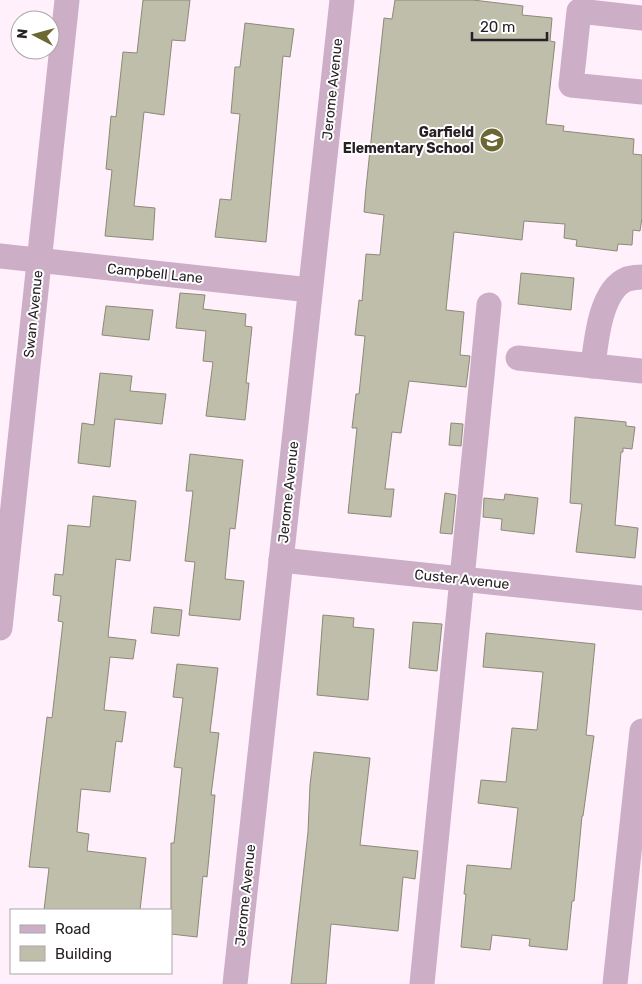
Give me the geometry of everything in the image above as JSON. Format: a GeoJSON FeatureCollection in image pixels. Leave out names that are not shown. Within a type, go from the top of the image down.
{"type":"FeatureCollection","features":[{"type":"Feature","properties":{"kind":"street","name":"Swan Avenue"},"geometry":{"type":"LineString","coordinates":[[0,628],[67,0]]}},
{"type":"Feature","properties":{"kind":"street","name":"Jerome Avenue"},"geometry":{"type":"LineString","coordinates":[[235,984],[342,0]]}},
{"type":"Feature","properties":{"kind":"street"},"geometry":{"type":"LineString","coordinates":[[642,18],[579,11],[571,85],[642,92]]}},
{"type":"Feature","properties":{"kind":"street","name":"Campbell Lane"},"geometry":{"type":"LineString","coordinates":[[0,256],[310,290]]}},
{"type":"Feature","properties":{"kind":"street"},"geometry":{"type":"LineString","coordinates":[[593,366],[598,327],[609,298],[618,285],[627,279],[642,276]]}},
{"type":"Feature","properties":{"kind":"street"},"geometry":{"type":"LineString","coordinates":[[422,984],[489,305]]}},
{"type":"Feature","properties":{"kind":"street"},"geometry":{"type":"LineString","coordinates":[[518,358],[642,371]]}},
{"type":"Feature","properties":{"kind":"street","name":"Custer Avenue"},"geometry":{"type":"LineString","coordinates":[[281,560],[642,598]]}},
{"type":"Feature","properties":{"kind":"street"},"geometry":{"type":"LineString","coordinates":[[615,984],[642,731]]}},
{"type":"Feature","properties":{"kind":"building"},"geometry":{"type":"Polygon","coordinates":[[[143,0],[190,0],[185,41],[172,40],[164,115],[144,112],[134,206],[155,208],[153,240],[105,236],[112,170],[106,169],[111,116],[116,117],[123,52],[137,53],[143,0]]]}},
{"type":"Feature","properties":{"kind":"building"},"geometry":{"type":"Polygon","coordinates":[[[395,0],[473,0],[523,6],[522,15],[552,18],[550,41],[555,42],[546,124],[564,126],[563,131],[634,139],[633,154],[642,155],[642,218],[640,231],[633,230],[632,245],[618,244],[617,251],[576,246],[577,240],[564,238],[565,224],[524,221],[522,240],[454,232],[446,310],[464,312],[460,355],[470,356],[466,387],[409,381],[401,433],[392,432],[385,489],[394,489],[391,517],[348,513],[357,428],[352,428],[356,394],[359,394],[365,336],[355,335],[359,300],[362,301],[366,254],[380,255],[384,215],[364,212],[366,188],[384,18],[392,19],[395,0]]]}},
{"type":"Feature","properties":{"kind":"building"},"geometry":{"type":"Polygon","coordinates":[[[245,23],[294,29],[290,57],[283,56],[266,242],[215,237],[220,199],[231,200],[240,114],[231,113],[235,67],[240,67],[245,23]]]}},
{"type":"Feature","properties":{"kind":"building"},"geometry":{"type":"Polygon","coordinates":[[[521,273],[574,278],[571,310],[518,304],[521,273]]]}},
{"type":"Feature","properties":{"kind":"building"},"geometry":{"type":"Polygon","coordinates":[[[180,293],[205,295],[203,309],[246,314],[245,326],[252,327],[246,383],[249,383],[245,420],[206,416],[213,362],[203,361],[206,331],[176,328],[180,293]]]}},
{"type":"Feature","properties":{"kind":"building"},"geometry":{"type":"Polygon","coordinates":[[[106,306],[153,310],[149,340],[102,335],[106,306]]]}},
{"type":"Feature","properties":{"kind":"building"},"geometry":{"type":"Polygon","coordinates":[[[100,373],[132,376],[130,391],[166,394],[162,424],[115,419],[110,467],[78,463],[82,423],[94,425],[100,373]]]}},
{"type":"Feature","properties":{"kind":"building"},"geometry":{"type":"Polygon","coordinates":[[[575,417],[626,422],[626,426],[635,427],[632,449],[623,448],[623,452],[621,452],[615,525],[638,528],[635,558],[576,552],[582,504],[570,503],[575,417]]]}},
{"type":"Feature","properties":{"kind":"building"},"geometry":{"type":"Polygon","coordinates":[[[451,423],[463,424],[461,446],[449,445],[451,423]]]}},
{"type":"Feature","properties":{"kind":"building"},"geometry":{"type":"Polygon","coordinates":[[[190,454],[243,460],[235,529],[230,528],[225,579],[244,581],[240,620],[189,615],[195,562],[185,561],[193,491],[186,491],[190,454]]]}},
{"type":"Feature","properties":{"kind":"building"},"geometry":{"type":"Polygon","coordinates":[[[445,493],[456,495],[452,534],[440,533],[445,493]]]}},
{"type":"Feature","properties":{"kind":"building"},"geometry":{"type":"Polygon","coordinates":[[[505,494],[538,498],[534,534],[501,530],[502,519],[483,517],[484,498],[504,500],[505,494]]]}},
{"type":"Feature","properties":{"kind":"building"},"geometry":{"type":"Polygon","coordinates":[[[93,496],[136,501],[130,561],[116,559],[108,637],[136,640],[133,659],[110,657],[104,710],[126,712],[122,742],[116,741],[110,792],[81,789],[77,832],[89,834],[87,851],[146,858],[140,909],[44,909],[49,868],[29,867],[47,717],[52,718],[63,622],[58,621],[61,596],[53,595],[55,574],[63,575],[68,525],[90,527],[93,496]]]}},
{"type":"Feature","properties":{"kind":"building"},"geometry":{"type":"Polygon","coordinates":[[[154,607],[182,610],[179,636],[151,633],[154,607]]]}},
{"type":"Feature","properties":{"kind":"building"},"geometry":{"type":"Polygon","coordinates":[[[323,615],[354,618],[353,627],[374,629],[368,700],[317,695],[323,615]]]}},
{"type":"Feature","properties":{"kind":"building"},"geometry":{"type":"Polygon","coordinates":[[[413,622],[442,624],[437,671],[409,668],[413,622]]]}},
{"type":"Feature","properties":{"kind":"building"},"geometry":{"type":"Polygon","coordinates":[[[486,633],[595,644],[586,735],[594,736],[582,816],[574,901],[572,901],[567,950],[529,946],[530,939],[492,935],[490,950],[461,947],[467,865],[511,869],[518,808],[478,803],[481,780],[506,782],[512,728],[537,730],[543,672],[483,667],[486,633]]]}},
{"type":"Feature","properties":{"kind":"building"},"geometry":{"type":"Polygon","coordinates":[[[177,664],[218,668],[210,732],[219,733],[211,795],[215,795],[207,877],[203,876],[197,937],[172,934],[171,843],[174,843],[182,768],[174,767],[183,698],[173,697],[177,664]]]}},
{"type":"Feature","properties":{"kind":"building"},"geometry":{"type":"Polygon","coordinates":[[[314,752],[370,758],[360,845],[418,851],[415,879],[403,877],[398,931],[331,924],[326,984],[291,984],[308,832],[310,785],[314,752]]]}},
{"type":"Feature","properties":{"kind":"place","name":"Garfield Elementary School"},"geometry":{"type":"Point","coordinates":[492,140]}}]}
